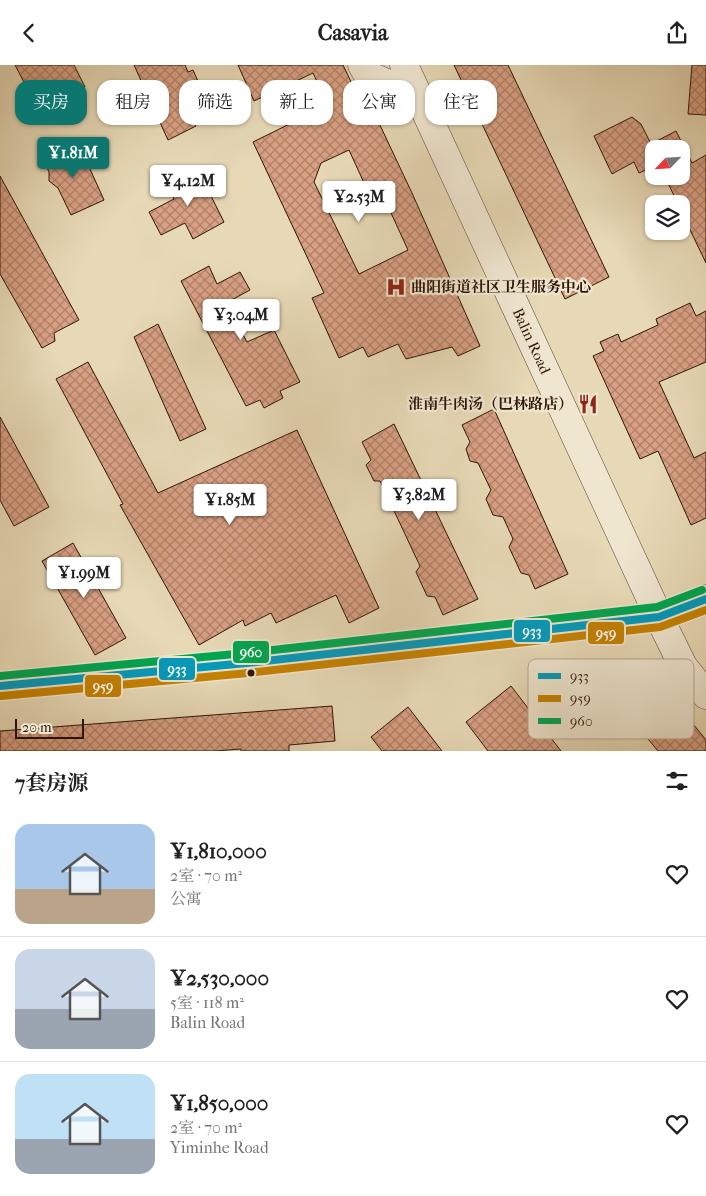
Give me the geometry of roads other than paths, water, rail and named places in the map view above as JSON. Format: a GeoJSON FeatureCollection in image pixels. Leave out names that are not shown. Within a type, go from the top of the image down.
{"type":"FeatureCollection","features":[{"type":"Feature","properties":{"kind":"street"},"geometry":{"type":"LineString","coordinates":[[362,65],[368,75],[419,97]]}},
{"type":"Feature","properties":{"kind":"street","name":"Balin Road"},"geometry":{"type":"LineString","coordinates":[[404,65],[680,659]]}},
{"type":"Feature","properties":{"kind":"street"},"geometry":{"type":"LineString","coordinates":[[0,687],[247,663],[659,617],[706,599]]}},
{"type":"Feature","properties":{"kind":"street","name":"Balin Road"},"geometry":{"type":"LineString","coordinates":[[694,680],[706,695]]}},
{"type":"Feature","properties":{"kind":"place","name":"曲阳街道社区卫生服务中心"},"geometry":{"type":"Point","coordinates":[396,287]}},
{"type":"Feature","properties":{"kind":"place","name":"淮南牛肉汤（巴林路店）"},"geometry":{"type":"Point","coordinates":[588,404]}}]}
